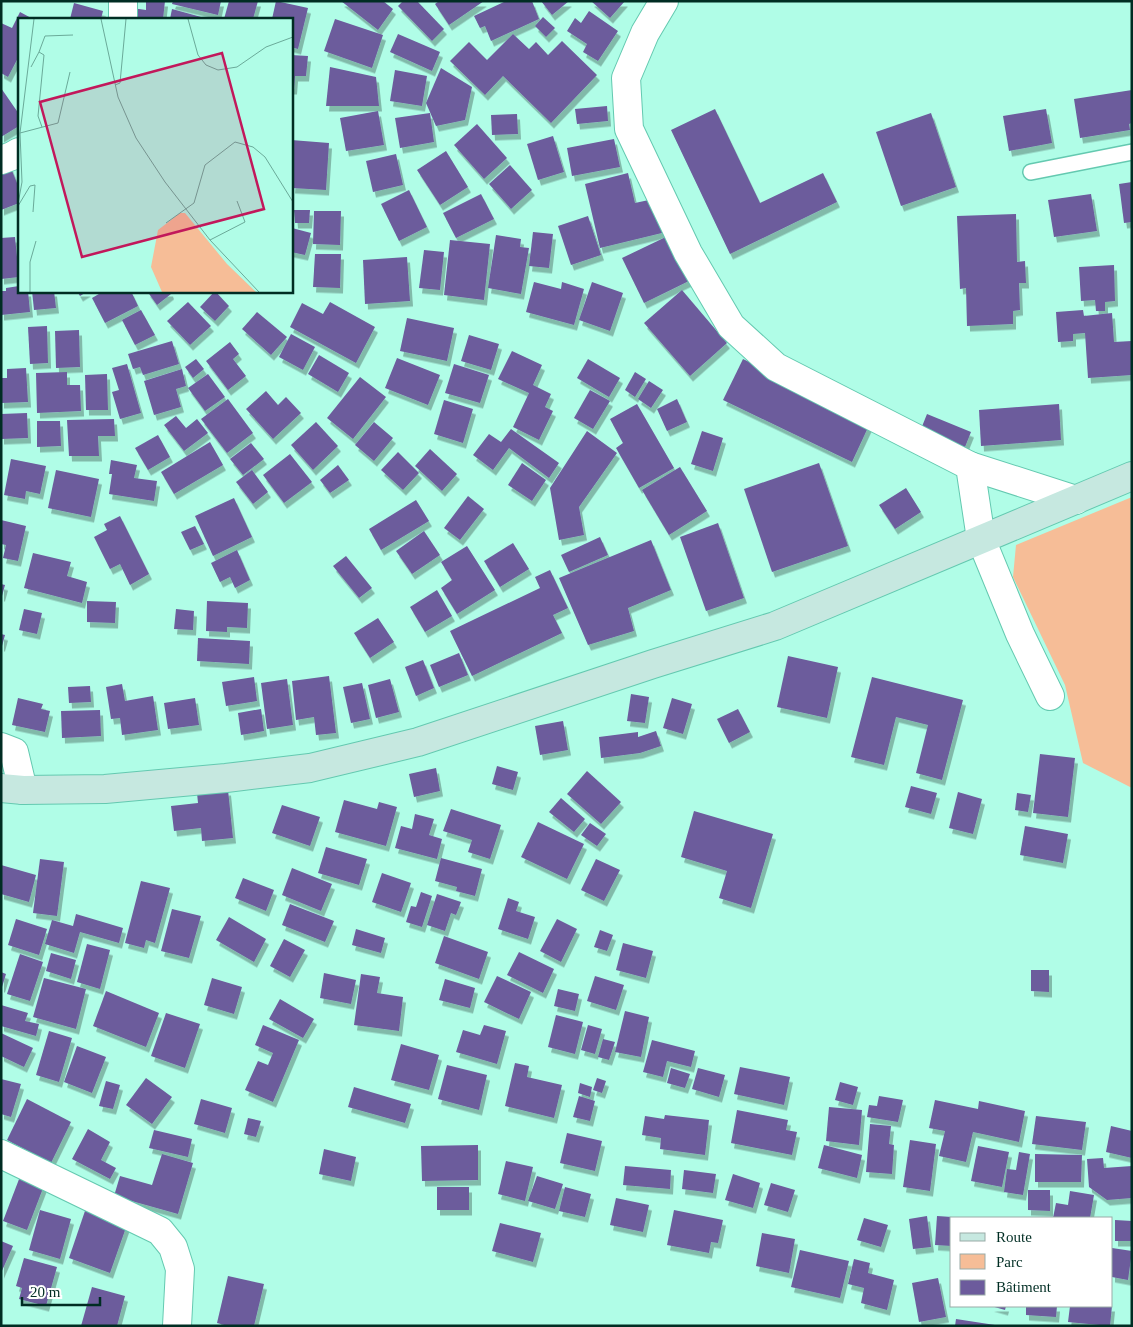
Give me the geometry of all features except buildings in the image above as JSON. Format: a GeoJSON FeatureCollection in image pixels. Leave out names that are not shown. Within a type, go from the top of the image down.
{"type":"FeatureCollection","features":[{"type":"Feature","properties":{"kind":"street"},"geometry":{"type":"LineString","coordinates":[[123,1],[123,18]]}},
{"type":"Feature","properties":{"kind":"street"},"geometry":{"type":"LineString","coordinates":[[664,1],[645,34],[626,78],[629,129],[688,253],[731,326],[776,367],[970,466],[1076,500]]}},
{"type":"Feature","properties":{"kind":"street"},"geometry":{"type":"LineString","coordinates":[[1,160],[18,153]]}},
{"type":"Feature","properties":{"kind":"street"},"geometry":{"type":"LineString","coordinates":[[970,466],[981,539],[1020,634],[1050,696]]}},
{"type":"Feature","properties":{"kind":"street"},"geometry":{"type":"LineString","coordinates":[[1,747],[14,752],[12,789],[105,789],[310,768],[418,742],[653,664],[775,626],[1132,476]]}},
{"type":"Feature","properties":{"kind":"street"},"geometry":{"type":"LineString","coordinates":[[1,1154],[160,1231],[173,1247],[180,1269],[177,1326]]}},
{"type":"Feature","properties":{"kind":"lane"},"geometry":{"type":"LineString","coordinates":[[1031,172],[1132,152]]}},
{"type":"Feature","properties":{"kind":"green space"},"geometry":{"type":"Polygon","coordinates":[[[1132,497],[1132,788],[1083,763],[1065,685],[1013,577],[1016,545],[1132,497]]]}}]}
